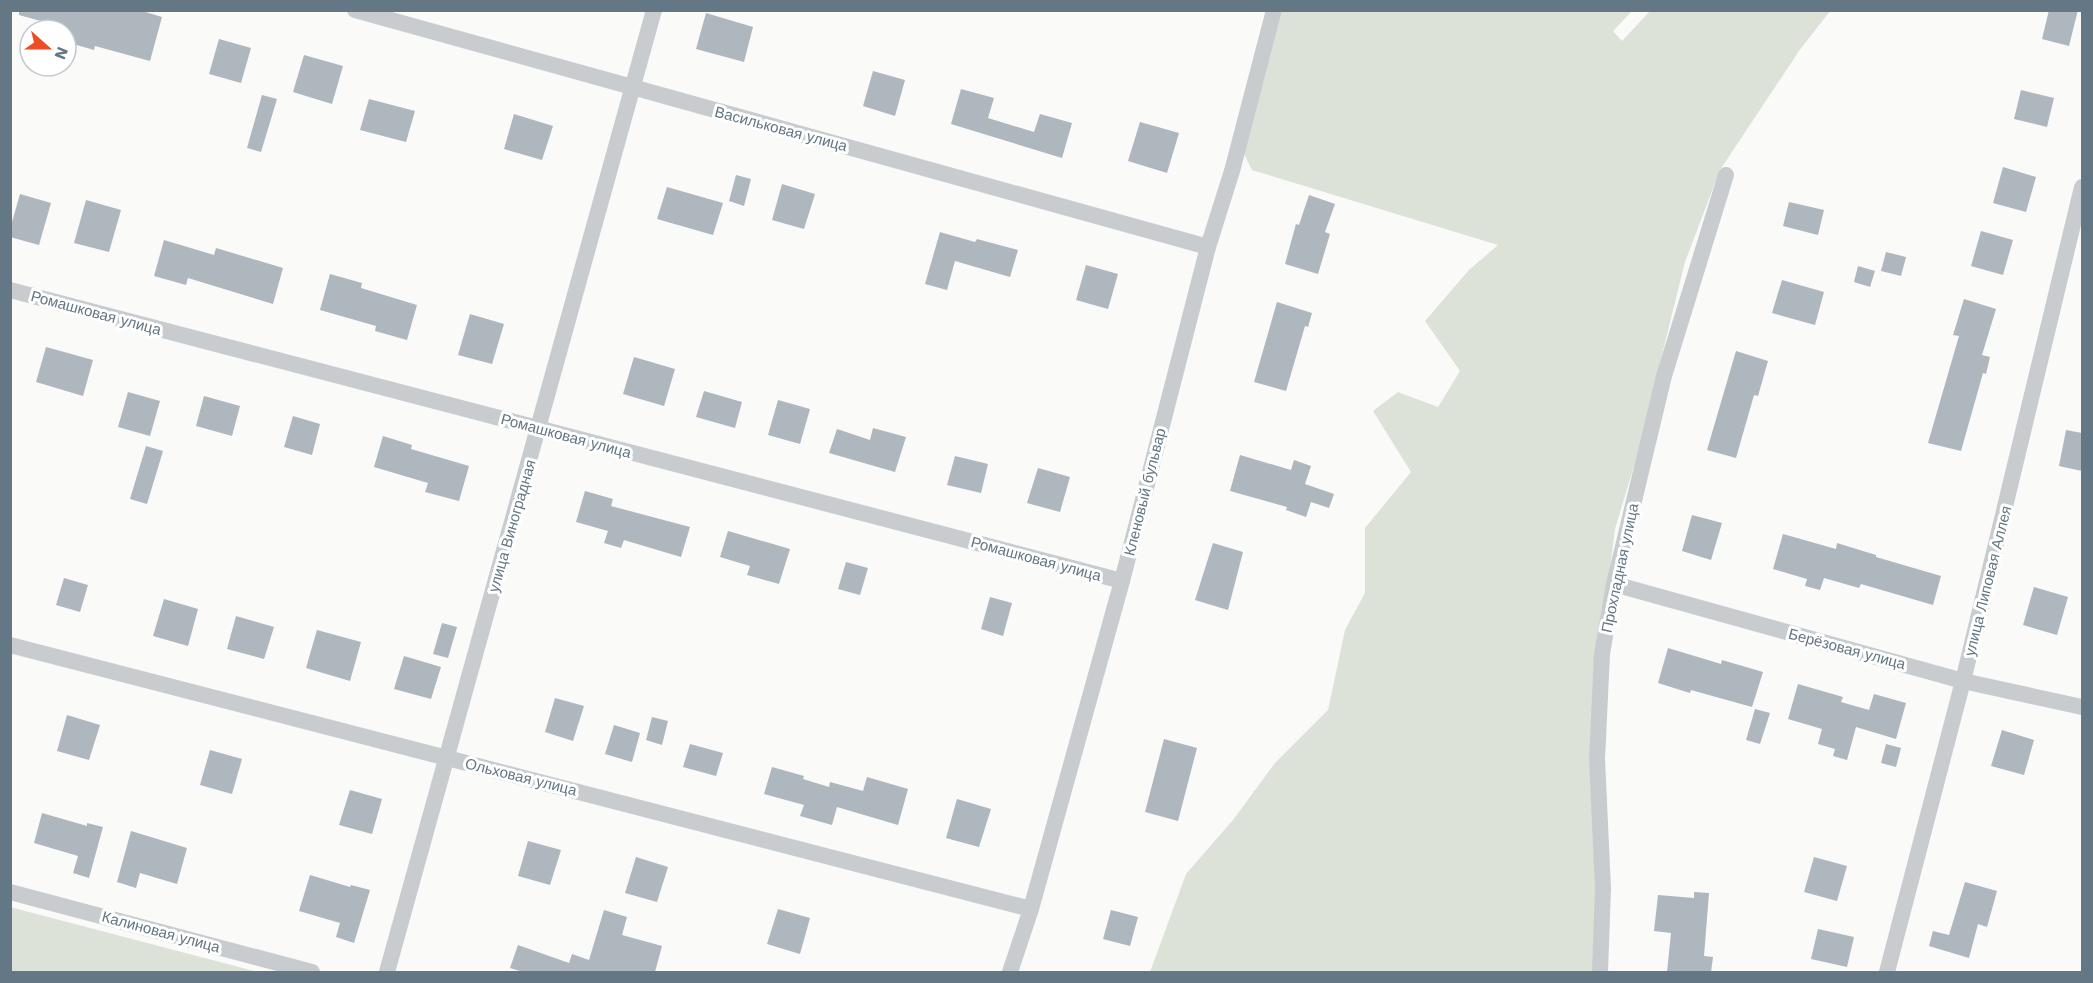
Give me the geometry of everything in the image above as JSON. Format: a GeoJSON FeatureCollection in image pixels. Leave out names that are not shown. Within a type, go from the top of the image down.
{"type":"FeatureCollection","features":[{"type":"Feature","properties":{"kind":"street","name":"Васильковая улица"},"geometry":{"type":"LineString","coordinates":[[355,10],[1208,247]]}},
{"type":"Feature","properties":{"kind":"street","name":"улица Виноградная"},"geometry":{"type":"LineString","coordinates":[[387,972],[654,10]]}},
{"type":"Feature","properties":{"kind":"street","name":"Кленовый бульвар"},"geometry":{"type":"LineString","coordinates":[[1010,972],[1031,909],[1122,581],[1208,247],[1232,171],[1274,10]]}},
{"type":"Feature","properties":{"kind":"street","name":"Прохладная улица"},"geometry":{"type":"LineString","coordinates":[[1600,972],[1603,888],[1597,759],[1602,654],[1614,584],[1664,376],[1726,175]]}},
{"type":"Feature","properties":{"kind":"street","name":"улица Липовая Аллея"},"geometry":{"type":"LineString","coordinates":[[1887,972],[1964,681],[2082,187]]}},
{"type":"Feature","properties":{"kind":"street","name":"Ромашковая улица"},"geometry":{"type":"LineString","coordinates":[[10,290],[1122,581]]}},
{"type":"Feature","properties":{"kind":"street","name":"Берёзовая улица"},"geometry":{"type":"LineString","coordinates":[[1614,584],[1964,681],[2082,707]]}},
{"type":"Feature","properties":{"kind":"street","name":"Ольховая улица"},"geometry":{"type":"LineString","coordinates":[[10,645],[1031,909]]}},
{"type":"Feature","properties":{"kind":"street","name":"Калиновая улица"},"geometry":{"type":"LineString","coordinates":[[10,892],[312,972]]}},
{"type":"Feature","properties":{"kind":"shaded area"},"geometry":{"type":"Polygon","coordinates":[[[1282,11],[1632,11],[1613,31],[1622,41],[1650,11],[1830,11],[1799,51],[1720,170],[1685,262],[1636,459],[1615,529],[1608,585],[1595,829],[1595,972],[1150,972],[1186,874],[1233,820],[1275,763],[1328,710],[1345,630],[1365,593],[1365,528],[1411,472],[1373,411],[1398,392],[1438,407],[1460,371],[1425,321],[1469,270],[1498,245],[1252,170],[1244,154],[1282,11]]]}},
{"type":"Feature","properties":{"kind":"shaded area"},"geometry":{"type":"Polygon","coordinates":[[[10,907],[258,972],[11,972],[10,907]]]}},
{"type":"Feature","properties":{"kind":"building"},"geometry":{"type":"Polygon","coordinates":[[[19,10],[139,10],[162,17],[150,61],[95,46],[94,50],[78,45],[78,18],[30,18],[19,15],[19,10]]]}},
{"type":"Feature","properties":{"kind":"building"},"geometry":{"type":"Polygon","coordinates":[[[2049,10],[2078,10],[2069,46],[2042,39],[2049,10]]]}},
{"type":"Feature","properties":{"kind":"building"},"geometry":{"type":"Polygon","coordinates":[[[706,13],[753,27],[744,62],[696,49],[706,13]]]}},
{"type":"Feature","properties":{"kind":"building"},"geometry":{"type":"Polygon","coordinates":[[[219,39],[251,48],[241,83],[209,74],[219,39]]]}},
{"type":"Feature","properties":{"kind":"building"},"geometry":{"type":"Polygon","coordinates":[[[304,55],[343,66],[332,104],[293,92],[304,55]]]}},
{"type":"Feature","properties":{"kind":"building"},"geometry":{"type":"Polygon","coordinates":[[[873,71],[905,80],[895,116],[863,106],[873,71]]]}},
{"type":"Feature","properties":{"kind":"building"},"geometry":{"type":"Polygon","coordinates":[[[961,89],[994,98],[988,118],[1034,132],[1040,114],[1072,123],[1062,158],[951,124],[961,89]]]}},
{"type":"Feature","properties":{"kind":"building"},"geometry":{"type":"Polygon","coordinates":[[[2021,90],[2054,98],[2047,127],[2014,119],[2021,90]]]}},
{"type":"Feature","properties":{"kind":"building"},"geometry":{"type":"Polygon","coordinates":[[[262,95],[277,99],[261,152],[247,148],[262,95]]]}},
{"type":"Feature","properties":{"kind":"building"},"geometry":{"type":"Polygon","coordinates":[[[369,99],[415,111],[406,142],[360,130],[369,99]]]}},
{"type":"Feature","properties":{"kind":"building"},"geometry":{"type":"Polygon","coordinates":[[[514,114],[553,126],[542,160],[504,149],[514,114]]]}},
{"type":"Feature","properties":{"kind":"building"},"geometry":{"type":"Polygon","coordinates":[[[1140,122],[1179,133],[1167,173],[1128,161],[1140,122]]]}},
{"type":"Feature","properties":{"kind":"building"},"geometry":{"type":"Polygon","coordinates":[[[2003,167],[2036,177],[2026,212],[1993,203],[2003,167]]]}},
{"type":"Feature","properties":{"kind":"building"},"geometry":{"type":"Polygon","coordinates":[[[736,175],[751,179],[744,206],[729,201],[736,175]]]}},
{"type":"Feature","properties":{"kind":"building"},"geometry":{"type":"Polygon","coordinates":[[[782,184],[815,194],[804,229],[772,220],[782,184]]]}},
{"type":"Feature","properties":{"kind":"building"},"geometry":{"type":"Polygon","coordinates":[[[667,187],[723,203],[713,235],[657,219],[667,187]]]}},
{"type":"Feature","properties":{"kind":"building"},"geometry":{"type":"Polygon","coordinates":[[[20,194],[51,203],[39,245],[10,237],[10,229],[20,194]]]}},
{"type":"Feature","properties":{"kind":"building"},"geometry":{"type":"Polygon","coordinates":[[[1309,195],[1335,204],[1325,232],[1330,234],[1318,274],[1285,264],[1296,224],[1299,225],[1309,195]]]}},
{"type":"Feature","properties":{"kind":"building"},"geometry":{"type":"Polygon","coordinates":[[[86,200],[121,210],[109,252],[74,243],[86,200]]]}},
{"type":"Feature","properties":{"kind":"building"},"geometry":{"type":"Polygon","coordinates":[[[1789,202],[1824,210],[1818,235],[1783,226],[1789,202]]]}},
{"type":"Feature","properties":{"kind":"building"},"geometry":{"type":"Polygon","coordinates":[[[1981,231],[2013,240],[2003,275],[1971,266],[1981,231]]]}},
{"type":"Feature","properties":{"kind":"building"},"geometry":{"type":"Polygon","coordinates":[[[940,232],[975,242],[977,239],[1018,250],[1010,277],[955,261],[947,290],[925,284],[940,232]]]}},
{"type":"Feature","properties":{"kind":"building"},"geometry":{"type":"Polygon","coordinates":[[[164,240],[214,255],[216,248],[283,268],[273,304],[188,278],[186,285],[154,276],[164,240]]]}},
{"type":"Feature","properties":{"kind":"building"},"geometry":{"type":"Polygon","coordinates":[[[1886,252],[1906,257],[1901,276],[1881,271],[1886,252]]]}},
{"type":"Feature","properties":{"kind":"building"},"geometry":{"type":"Polygon","coordinates":[[[1086,265],[1118,274],[1108,309],[1076,300],[1086,265]]]}},
{"type":"Feature","properties":{"kind":"building"},"geometry":{"type":"Polygon","coordinates":[[[1858,266],[1875,271],[1870,287],[1854,282],[1858,266]]]}},
{"type":"Feature","properties":{"kind":"building"},"geometry":{"type":"Polygon","coordinates":[[[330,274],[362,283],[361,288],[417,305],[407,340],[375,331],[376,326],[320,310],[330,274]]]}},
{"type":"Feature","properties":{"kind":"building"},"geometry":{"type":"Polygon","coordinates":[[[1782,280],[1824,292],[1815,325],[1772,313],[1782,280]]]}},
{"type":"Feature","properties":{"kind":"building"},"geometry":{"type":"Polygon","coordinates":[[[1964,299],[1996,309],[1982,355],[1990,357],[1986,374],[1983,373],[1961,451],[1928,443],[1959,336],[1953,335],[1964,299]]]}},
{"type":"Feature","properties":{"kind":"building"},"geometry":{"type":"Polygon","coordinates":[[[1277,302],[1312,313],[1308,327],[1305,326],[1286,391],[1254,382],[1277,302]]]}},
{"type":"Feature","properties":{"kind":"building"},"geometry":{"type":"Polygon","coordinates":[[[470,314],[504,324],[492,364],[458,355],[470,314]]]}},
{"type":"Feature","properties":{"kind":"building"},"geometry":{"type":"Polygon","coordinates":[[[46,347],[93,360],[83,396],[36,382],[46,347]]]}},
{"type":"Feature","properties":{"kind":"building"},"geometry":{"type":"Polygon","coordinates":[[[1736,351],[1768,361],[1758,396],[1754,395],[1736,458],[1707,450],[1736,351]]]}},
{"type":"Feature","properties":{"kind":"building"},"geometry":{"type":"Polygon","coordinates":[[[634,357],[675,369],[664,406],[623,394],[634,357]]]}},
{"type":"Feature","properties":{"kind":"building"},"geometry":{"type":"Polygon","coordinates":[[[704,391],[742,402],[735,428],[696,417],[704,391]]]}},
{"type":"Feature","properties":{"kind":"building"},"geometry":{"type":"Polygon","coordinates":[[[128,392],[160,401],[150,436],[118,427],[128,392]]]}},
{"type":"Feature","properties":{"kind":"building"},"geometry":{"type":"Polygon","coordinates":[[[204,396],[240,406],[232,436],[196,426],[204,396]]]}},
{"type":"Feature","properties":{"kind":"building"},"geometry":{"type":"Polygon","coordinates":[[[778,400],[810,409],[800,444],[768,435],[778,400]]]}},
{"type":"Feature","properties":{"kind":"building"},"geometry":{"type":"Polygon","coordinates":[[[293,416],[320,424],[312,455],[284,447],[293,416]]]}},
{"type":"Feature","properties":{"kind":"building"},"geometry":{"type":"Polygon","coordinates":[[[873,428],[906,437],[895,472],[829,453],[837,429],[870,440],[873,428]]]}},
{"type":"Feature","properties":{"kind":"building"},"geometry":{"type":"Polygon","coordinates":[[[2066,430],[2082,433],[2082,471],[2059,466],[2066,430]]]}},
{"type":"Feature","properties":{"kind":"building"},"geometry":{"type":"Polygon","coordinates":[[[383,436],[412,445],[411,449],[469,466],[459,501],[425,492],[428,483],[374,467],[383,436]]]}},
{"type":"Feature","properties":{"kind":"building"},"geometry":{"type":"Polygon","coordinates":[[[146,446],[163,451],[147,504],[130,499],[146,446]]]}},
{"type":"Feature","properties":{"kind":"building"},"geometry":{"type":"Polygon","coordinates":[[[1240,455],[1291,470],[1294,460],[1311,466],[1305,484],[1334,494],[1329,508],[1311,502],[1306,517],[1286,510],[1287,507],[1230,491],[1240,455]]]}},
{"type":"Feature","properties":{"kind":"building"},"geometry":{"type":"Polygon","coordinates":[[[955,456],[988,464],[981,493],[947,485],[955,456]]]}},
{"type":"Feature","properties":{"kind":"building"},"geometry":{"type":"Polygon","coordinates":[[[1038,468],[1070,477],[1060,512],[1027,503],[1038,468]]]}},
{"type":"Feature","properties":{"kind":"building"},"geometry":{"type":"Polygon","coordinates":[[[585,491],[613,499],[611,506],[690,527],[681,557],[624,540],[621,548],[604,543],[608,531],[576,522],[585,491]]]}},
{"type":"Feature","properties":{"kind":"building"},"geometry":{"type":"Polygon","coordinates":[[[1692,515],[1722,523],[1711,560],[1682,551],[1692,515]]]}},
{"type":"Feature","properties":{"kind":"building"},"geometry":{"type":"Polygon","coordinates":[[[728,531],[790,549],[779,584],[747,575],[750,566],[720,557],[728,531]]]}},
{"type":"Feature","properties":{"kind":"building"},"geometry":{"type":"Polygon","coordinates":[[[1783,534],[1836,549],[1837,543],[1941,576],[1933,605],[1861,584],[1859,588],[1824,578],[1820,590],[1805,586],[1807,579],[1773,569],[1783,534]]]}},
{"type":"Feature","properties":{"kind":"building"},"geometry":{"type":"Polygon","coordinates":[[[1213,543],[1243,552],[1228,610],[1195,600],[1213,543]]]}},
{"type":"Feature","properties":{"kind":"building"},"geometry":{"type":"Polygon","coordinates":[[[846,562],[868,568],[860,595],[838,589],[846,562]]]}},
{"type":"Feature","properties":{"kind":"building"},"geometry":{"type":"Polygon","coordinates":[[[64,578],[88,585],[80,612],[56,605],[64,578]]]}},
{"type":"Feature","properties":{"kind":"building"},"geometry":{"type":"Polygon","coordinates":[[[2034,587],[2068,597],[2057,635],[2023,625],[2034,587]]]}},
{"type":"Feature","properties":{"kind":"building"},"geometry":{"type":"Polygon","coordinates":[[[990,597],[1012,603],[1003,636],[981,629],[990,597]]]}},
{"type":"Feature","properties":{"kind":"building"},"geometry":{"type":"Polygon","coordinates":[[[164,599],[198,609],[188,646],[153,636],[164,599]]]}},
{"type":"Feature","properties":{"kind":"building"},"geometry":{"type":"Polygon","coordinates":[[[236,616],[274,627],[264,659],[227,649],[236,616]]]}},
{"type":"Feature","properties":{"kind":"building"},"geometry":{"type":"Polygon","coordinates":[[[442,623],[457,627],[448,658],[433,654],[442,623]]]}},
{"type":"Feature","properties":{"kind":"building"},"geometry":{"type":"Polygon","coordinates":[[[317,630],[361,642],[350,681],[306,668],[317,630]]]}},
{"type":"Feature","properties":{"kind":"building"},"geometry":{"type":"Polygon","coordinates":[[[1668,648],[1721,664],[1722,660],[1763,672],[1752,707],[1658,683],[1668,648]]]}},
{"type":"Feature","properties":{"kind":"building"},"geometry":{"type":"Polygon","coordinates":[[[404,656],[441,667],[431,699],[394,689],[404,656]]]}},
{"type":"Feature","properties":{"kind":"building"},"geometry":{"type":"Polygon","coordinates":[[[1798,684],[1843,697],[1841,702],[1869,710],[1874,694],[1906,703],[1896,739],[1856,727],[1847,760],[1833,756],[1835,749],[1818,744],[1822,729],[1788,719],[1798,684]]]}},
{"type":"Feature","properties":{"kind":"building"},"geometry":{"type":"Polygon","coordinates":[[[555,698],[584,706],[573,741],[545,732],[555,698]]]}},
{"type":"Feature","properties":{"kind":"building"},"geometry":{"type":"Polygon","coordinates":[[[1755,709],[1770,713],[1760,744],[1746,740],[1755,709]]]}},
{"type":"Feature","properties":{"kind":"building"},"geometry":{"type":"Polygon","coordinates":[[[67,715],[100,725],[89,760],[57,751],[67,715]]]}},
{"type":"Feature","properties":{"kind":"building"},"geometry":{"type":"Polygon","coordinates":[[[652,717],[668,721],[662,745],[646,740],[652,717]]]}},
{"type":"Feature","properties":{"kind":"building"},"geometry":{"type":"Polygon","coordinates":[[[614,725],[640,733],[632,762],[605,754],[614,725]]]}},
{"type":"Feature","properties":{"kind":"building"},"geometry":{"type":"Polygon","coordinates":[[[2002,730],[2034,740],[2024,775],[1991,766],[2002,730]]]}},
{"type":"Feature","properties":{"kind":"building"},"geometry":{"type":"Polygon","coordinates":[[[1164,739],[1197,748],[1178,821],[1145,812],[1164,739]]]}},
{"type":"Feature","properties":{"kind":"building"},"geometry":{"type":"Polygon","coordinates":[[[690,744],[723,753],[716,776],[683,767],[690,744]]]}},
{"type":"Feature","properties":{"kind":"building"},"geometry":{"type":"Polygon","coordinates":[[[1886,744],[1901,748],[1896,767],[1881,763],[1886,744]]]}},
{"type":"Feature","properties":{"kind":"building"},"geometry":{"type":"Polygon","coordinates":[[[210,750],[242,759],[232,794],[200,785],[210,750]]]}},
{"type":"Feature","properties":{"kind":"building"},"geometry":{"type":"Polygon","coordinates":[[[772,767],[804,776],[803,779],[829,787],[830,782],[863,791],[867,777],[908,789],[898,825],[837,807],[832,825],[800,816],[804,805],[764,794],[772,767]]]}},
{"type":"Feature","properties":{"kind":"building"},"geometry":{"type":"Polygon","coordinates":[[[350,790],[382,799],[372,834],[339,825],[350,790]]]}},
{"type":"Feature","properties":{"kind":"building"},"geometry":{"type":"Polygon","coordinates":[[[957,799],[991,809],[979,847],[946,838],[957,799]]]}},
{"type":"Feature","properties":{"kind":"building"},"geometry":{"type":"Polygon","coordinates":[[[42,813],[87,826],[87,823],[103,827],[89,878],[73,873],[78,856],[34,843],[42,813]]]}},
{"type":"Feature","properties":{"kind":"building"},"geometry":{"type":"Polygon","coordinates":[[[131,831],[187,848],[177,884],[140,873],[136,888],[117,882],[131,831]]]}},
{"type":"Feature","properties":{"kind":"building"},"geometry":{"type":"Polygon","coordinates":[[[528,841],[561,850],[550,885],[518,876],[528,841]]]}},
{"type":"Feature","properties":{"kind":"building"},"geometry":{"type":"Polygon","coordinates":[[[636,857],[668,867],[657,902],[625,893],[636,857]]]}},
{"type":"Feature","properties":{"kind":"building"},"geometry":{"type":"Polygon","coordinates":[[[1814,857],[1847,866],[1837,901],[1804,892],[1814,857]]]}},
{"type":"Feature","properties":{"kind":"building"},"geometry":{"type":"Polygon","coordinates":[[[310,875],[350,887],[351,885],[370,890],[354,943],[336,937],[340,923],[299,911],[310,875]]]}},
{"type":"Feature","properties":{"kind":"building"},"geometry":{"type":"Polygon","coordinates":[[[1965,882],[1997,891],[1987,927],[1978,924],[1969,958],[1929,946],[1933,931],[1949,935],[1965,882]]]}},
{"type":"Feature","properties":{"kind":"building"},"geometry":{"type":"Polygon","coordinates":[[[1694,892],[1709,893],[1704,956],[1713,957],[1711,972],[1667,972],[1671,933],[1654,931],[1658,895],[1694,898],[1694,892]]]}},
{"type":"Feature","properties":{"kind":"building"},"geometry":{"type":"Polygon","coordinates":[[[778,909],[810,918],[800,954],[767,944],[778,909]]]}},
{"type":"Feature","properties":{"kind":"building"},"geometry":{"type":"Polygon","coordinates":[[[604,910],[627,917],[622,935],[662,946],[655,972],[523,972],[510,968],[518,945],[569,963],[572,954],[589,960],[604,910]]]}},
{"type":"Feature","properties":{"kind":"building"},"geometry":{"type":"Polygon","coordinates":[[[1111,910],[1138,917],[1130,946],[1103,939],[1111,910]]]}},
{"type":"Feature","properties":{"kind":"building"},"geometry":{"type":"Polygon","coordinates":[[[1818,929],[1854,937],[1847,967],[1811,959],[1818,929]]]}}]}
